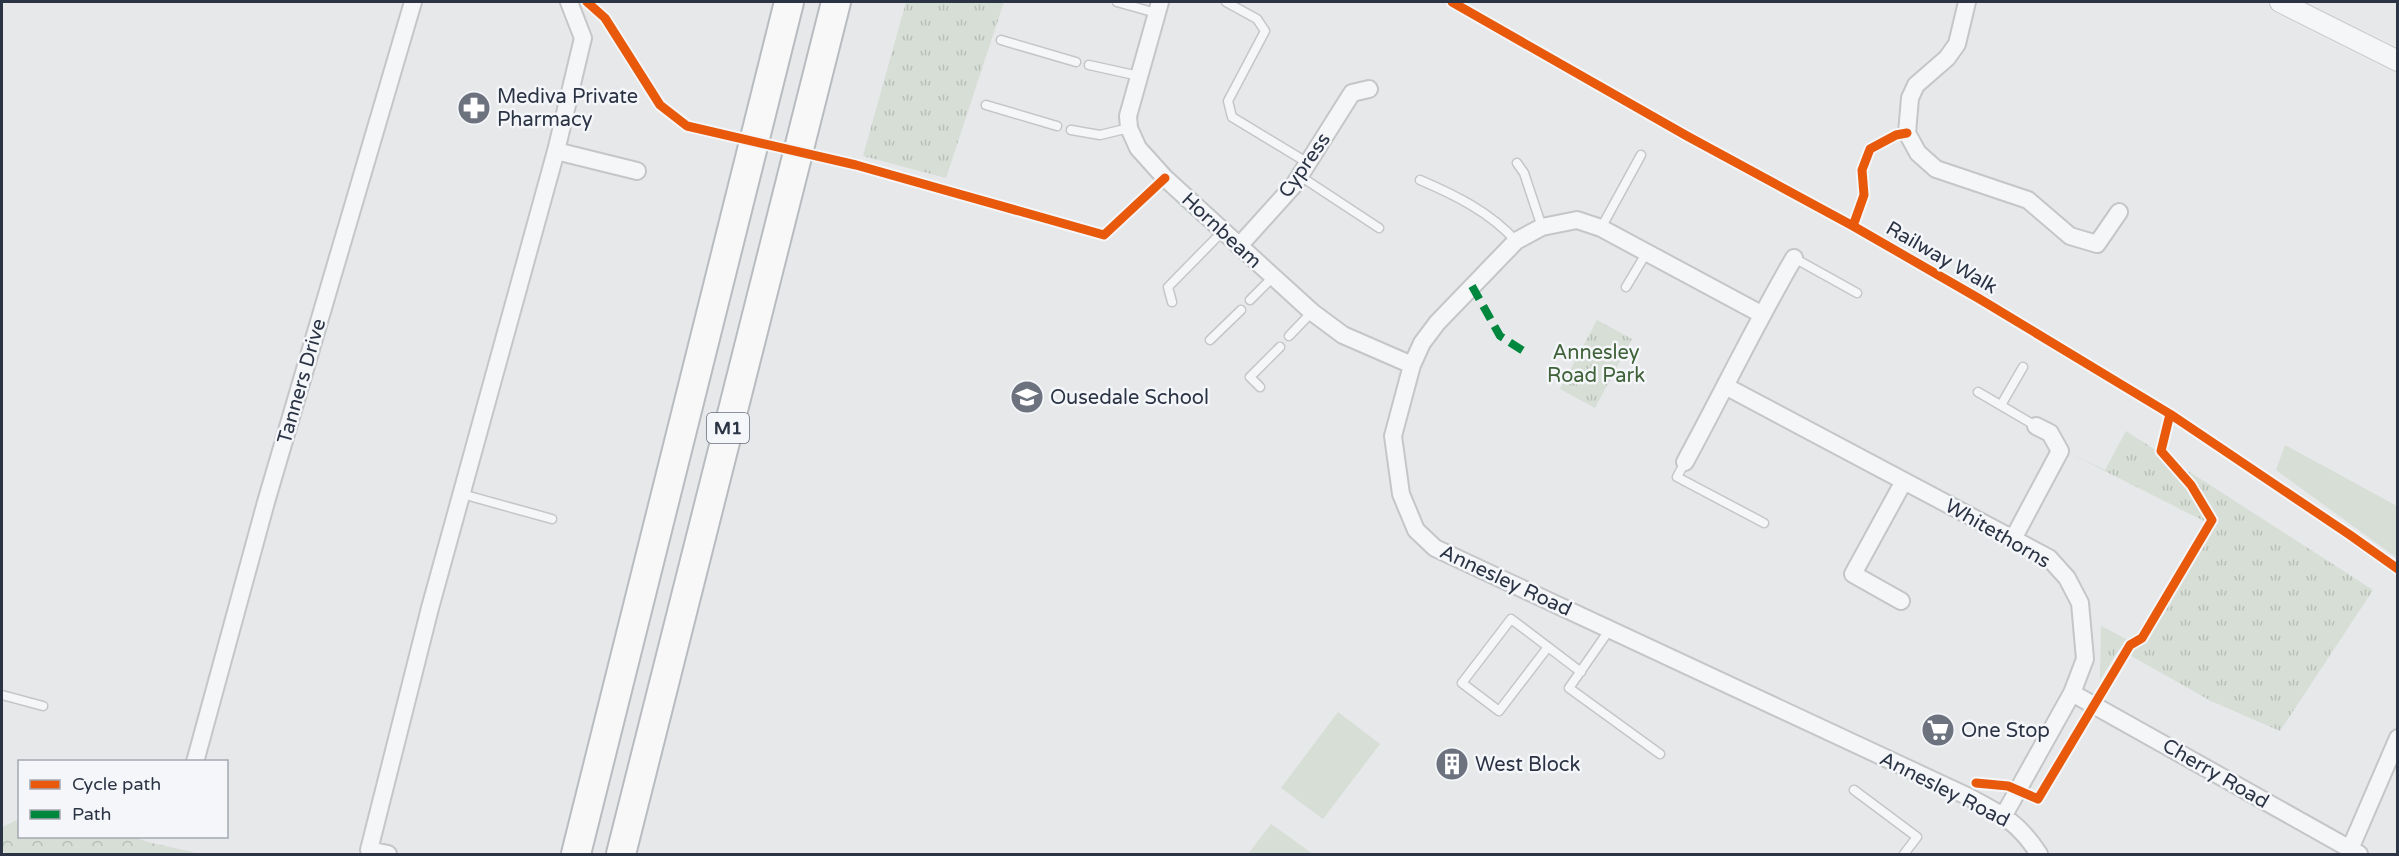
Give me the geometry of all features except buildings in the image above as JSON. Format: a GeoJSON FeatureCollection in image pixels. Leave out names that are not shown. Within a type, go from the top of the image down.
{"type":"FeatureCollection","features":[{"type":"Feature","properties":{"kind":"highway","name":"M1"},"geometry":{"type":"LineString","coordinates":[[576,855],[789,2]]}},
{"type":"Feature","properties":{"kind":"highway","name":"M1"},"geometry":{"type":"LineString","coordinates":[[621,855],[836,2]]}},
{"type":"Feature","properties":{"kind":"street","name":"Tanners Drive"},"geometry":{"type":"LineString","coordinates":[[196,760],[266,502],[413,2]]}},
{"type":"Feature","properties":{"kind":"street"},"geometry":{"type":"LineString","coordinates":[[388,855],[369,850],[462,494],[556,151],[583,39],[569,2]]}},
{"type":"Feature","properties":{"kind":"street"},"geometry":{"type":"LineString","coordinates":[[1967,2],[1957,44],[1947,58],[1916,85],[1910,98],[1907,133],[1918,153],[1936,169],[2028,200],[2070,236],[2097,244],[2119,212]]}},
{"type":"Feature","properties":{"kind":"street"},"geometry":{"type":"LineString","coordinates":[[2280,2],[2397,61]]}},
{"type":"Feature","properties":{"kind":"street"},"geometry":{"type":"LineString","coordinates":[[1129,128],[1128,116],[1158,7]]}},
{"type":"Feature","properties":{"kind":"street","name":"Cypress"},"geometry":{"type":"LineString","coordinates":[[1239,246],[1304,170],[1352,93],[1369,89]]}},
{"type":"Feature","properties":{"kind":"street","name":"Hornbeam"},"geometry":{"type":"LineString","coordinates":[[1129,128],[1138,148],[1165,178],[1312,312],[1343,334],[1412,365]]}},
{"type":"Feature","properties":{"kind":"street"},"geometry":{"type":"LineString","coordinates":[[556,151],[636,171]]}},
{"type":"Feature","properties":{"kind":"street","name":"Annesley Road"},"geometry":{"type":"LineString","coordinates":[[1761,314],[1601,228],[1577,220],[1542,227],[1516,241],[1437,323],[1422,343],[1412,365],[1393,436],[1401,494],[1416,530],[1435,548],[1970,797],[2004,816],[2026,834],[2039,855]]}},
{"type":"Feature","properties":{"kind":"street"},"geometry":{"type":"LineString","coordinates":[[1685,462],[1726,387],[1761,314],[1794,258]]}},
{"type":"Feature","properties":{"kind":"street","name":"Whitethorns"},"geometry":{"type":"LineString","coordinates":[[1726,387],[2049,558],[2067,578],[2080,603],[2085,659],[2072,693],[2004,816]]}},
{"type":"Feature","properties":{"kind":"street"},"geometry":{"type":"LineString","coordinates":[[2013,539],[2060,451],[2049,433],[2036,426]]}},
{"type":"Feature","properties":{"kind":"street"},"geometry":{"type":"LineString","coordinates":[[1901,601],[1853,574],[1904,481]]}},
{"type":"Feature","properties":{"kind":"street","name":"Cherry Road"},"geometry":{"type":"LineString","coordinates":[[2072,693],[2354,852]]}},
{"type":"Feature","properties":{"kind":"street"},"geometry":{"type":"LineString","coordinates":[[2354,852],[2397,738]]}},
{"type":"Feature","properties":{"kind":"lane"},"geometry":{"type":"LineString","coordinates":[[1117,2],[1158,7]]}},
{"type":"Feature","properties":{"kind":"lane"},"geometry":{"type":"LineString","coordinates":[[1226,2],[1257,19],[1264,31],[1228,101],[1232,117],[1378,228]]}},
{"type":"Feature","properties":{"kind":"lane"},"geometry":{"type":"LineString","coordinates":[[1001,40],[1076,62]]}},
{"type":"Feature","properties":{"kind":"lane"},"geometry":{"type":"LineString","coordinates":[[1089,65],[1139,76]]}},
{"type":"Feature","properties":{"kind":"lane"},"geometry":{"type":"LineString","coordinates":[[986,105],[1057,126]]}},
{"type":"Feature","properties":{"kind":"lane"},"geometry":{"type":"LineString","coordinates":[[1071,130],[1100,135],[1129,128]]}},
{"type":"Feature","properties":{"kind":"lane"},"geometry":{"type":"LineString","coordinates":[[1601,228],[1641,155]]}},
{"type":"Feature","properties":{"kind":"lane"},"geometry":{"type":"LineString","coordinates":[[1517,163],[1524,173],[1542,227]]}},
{"type":"Feature","properties":{"kind":"lane"},"geometry":{"type":"LineString","coordinates":[[1420,180],[1454,195],[1502,225],[1516,241]]}},
{"type":"Feature","properties":{"kind":"lane"},"geometry":{"type":"LineString","coordinates":[[1172,302],[1168,287],[1223,231]]}},
{"type":"Feature","properties":{"kind":"lane"},"geometry":{"type":"LineString","coordinates":[[1626,287],[1647,252]]}},
{"type":"Feature","properties":{"kind":"lane"},"geometry":{"type":"LineString","coordinates":[[1794,258],[1857,293]]}},
{"type":"Feature","properties":{"kind":"lane"},"geometry":{"type":"LineString","coordinates":[[1250,300],[1273,277]]}},
{"type":"Feature","properties":{"kind":"lane"},"geometry":{"type":"LineString","coordinates":[[1210,340],[1241,309]]}},
{"type":"Feature","properties":{"kind":"lane"},"geometry":{"type":"LineString","coordinates":[[1289,336],[1312,312]]}},
{"type":"Feature","properties":{"kind":"lane"},"geometry":{"type":"LineString","coordinates":[[1260,387],[1250,377],[1280,347]]}},
{"type":"Feature","properties":{"kind":"lane"},"geometry":{"type":"LineString","coordinates":[[2001,405],[2023,367]]}},
{"type":"Feature","properties":{"kind":"lane"},"geometry":{"type":"LineString","coordinates":[[1978,392],[2036,426]]}},
{"type":"Feature","properties":{"kind":"lane"},"geometry":{"type":"LineString","coordinates":[[1685,462],[1677,477],[1764,523]]}},
{"type":"Feature","properties":{"kind":"lane"},"geometry":{"type":"LineString","coordinates":[[462,494],[552,519]]}},
{"type":"Feature","properties":{"kind":"lane"},"geometry":{"type":"LineString","coordinates":[[1548,647],[1499,711],[1462,683],[1511,619],[1548,647],[1581,672]]}},
{"type":"Feature","properties":{"kind":"lane"},"geometry":{"type":"LineString","coordinates":[[1610,629],[1569,688],[1660,754]]}},
{"type":"Feature","properties":{"kind":"lane"},"geometry":{"type":"LineString","coordinates":[[2,695],[43,706]]}},
{"type":"Feature","properties":{"kind":"lane"},"geometry":{"type":"LineString","coordinates":[[1854,790],[1917,837],[1904,855]]}},
{"type":"Feature","properties":{"kind":"green space"},"geometry":{"type":"Polygon","coordinates":[[[906,2],[1004,2],[946,178],[863,156],[906,2]]]}},
{"type":"Feature","properties":{"kind":"green space","name":"Annesley Road Park"},"geometry":{"type":"Polygon","coordinates":[[[1597,320],[1632,339],[1595,408],[1560,389],[1597,320]]]}},
{"type":"Feature","properties":{"kind":"green space"},"geometry":{"type":"Polygon","coordinates":[[[2126,431],[2373,590],[2280,731],[2211,701],[2119,649],[2100,680],[2101,626],[2136,644],[2204,521],[2067,452],[2105,470],[2126,431]]]}},
{"type":"Feature","properties":{"kind":"green space"},"geometry":{"type":"Polygon","coordinates":[[[2285,445],[2397,506],[2397,558],[2276,470],[2285,445]]]}},
{"type":"Feature","properties":{"kind":"green space"},"geometry":{"type":"Polygon","coordinates":[[[1338,712],[1380,744],[1323,819],[1281,788],[1338,712]]]}},
{"type":"Feature","properties":{"kind":"green space"},"geometry":{"type":"Polygon","coordinates":[[[18,819],[18,838],[138,838],[201,854],[6,854],[2,849],[2,827],[18,819]]]}},
{"type":"Feature","properties":{"kind":"green space"},"geometry":{"type":"Polygon","coordinates":[[[1271,824],[1313,854],[1248,854],[1271,824]]]}},
{"type":"Feature","properties":{"kind":"marked path"},"geometry":{"type":"LineString","coordinates":[[1472,286],[1500,336],[1525,352]]}},
{"type":"Feature","properties":{"kind":"cycle path"},"geometry":{"type":"LineString","coordinates":[[587,2],[605,18],[660,105],[687,126],[856,165],[1104,235],[1165,178]]}},
{"type":"Feature","properties":{"kind":"cycle path","name":"Railway Walk"},"geometry":{"type":"LineString","coordinates":[[1452,2],[1978,298],[2170,414],[2398,569]]}},
{"type":"Feature","properties":{"kind":"cycle path"},"geometry":{"type":"LineString","coordinates":[[1853,226],[1864,195],[1862,170],[1870,149],[1896,135],[1907,133]]}},
{"type":"Feature","properties":{"kind":"cycle path"},"geometry":{"type":"LineString","coordinates":[[1976,783],[2008,786],[2038,799],[2130,645],[2142,638],[2212,520],[2191,485],[2161,451],[2170,414]]}},
{"type":"Feature","properties":{"kind":"place","name":"Mediva Private Pharmacy"},"geometry":{"type":"Point","coordinates":[474,108]}},
{"type":"Feature","properties":{"kind":"place","name":"Ousedale School"},"geometry":{"type":"Point","coordinates":[1027,397]}},
{"type":"Feature","properties":{"kind":"place","name":"One Stop"},"geometry":{"type":"Point","coordinates":[1938,730]}},
{"type":"Feature","properties":{"kind":"place","name":"West Block"},"geometry":{"type":"Point","coordinates":[1452,764]}}]}
